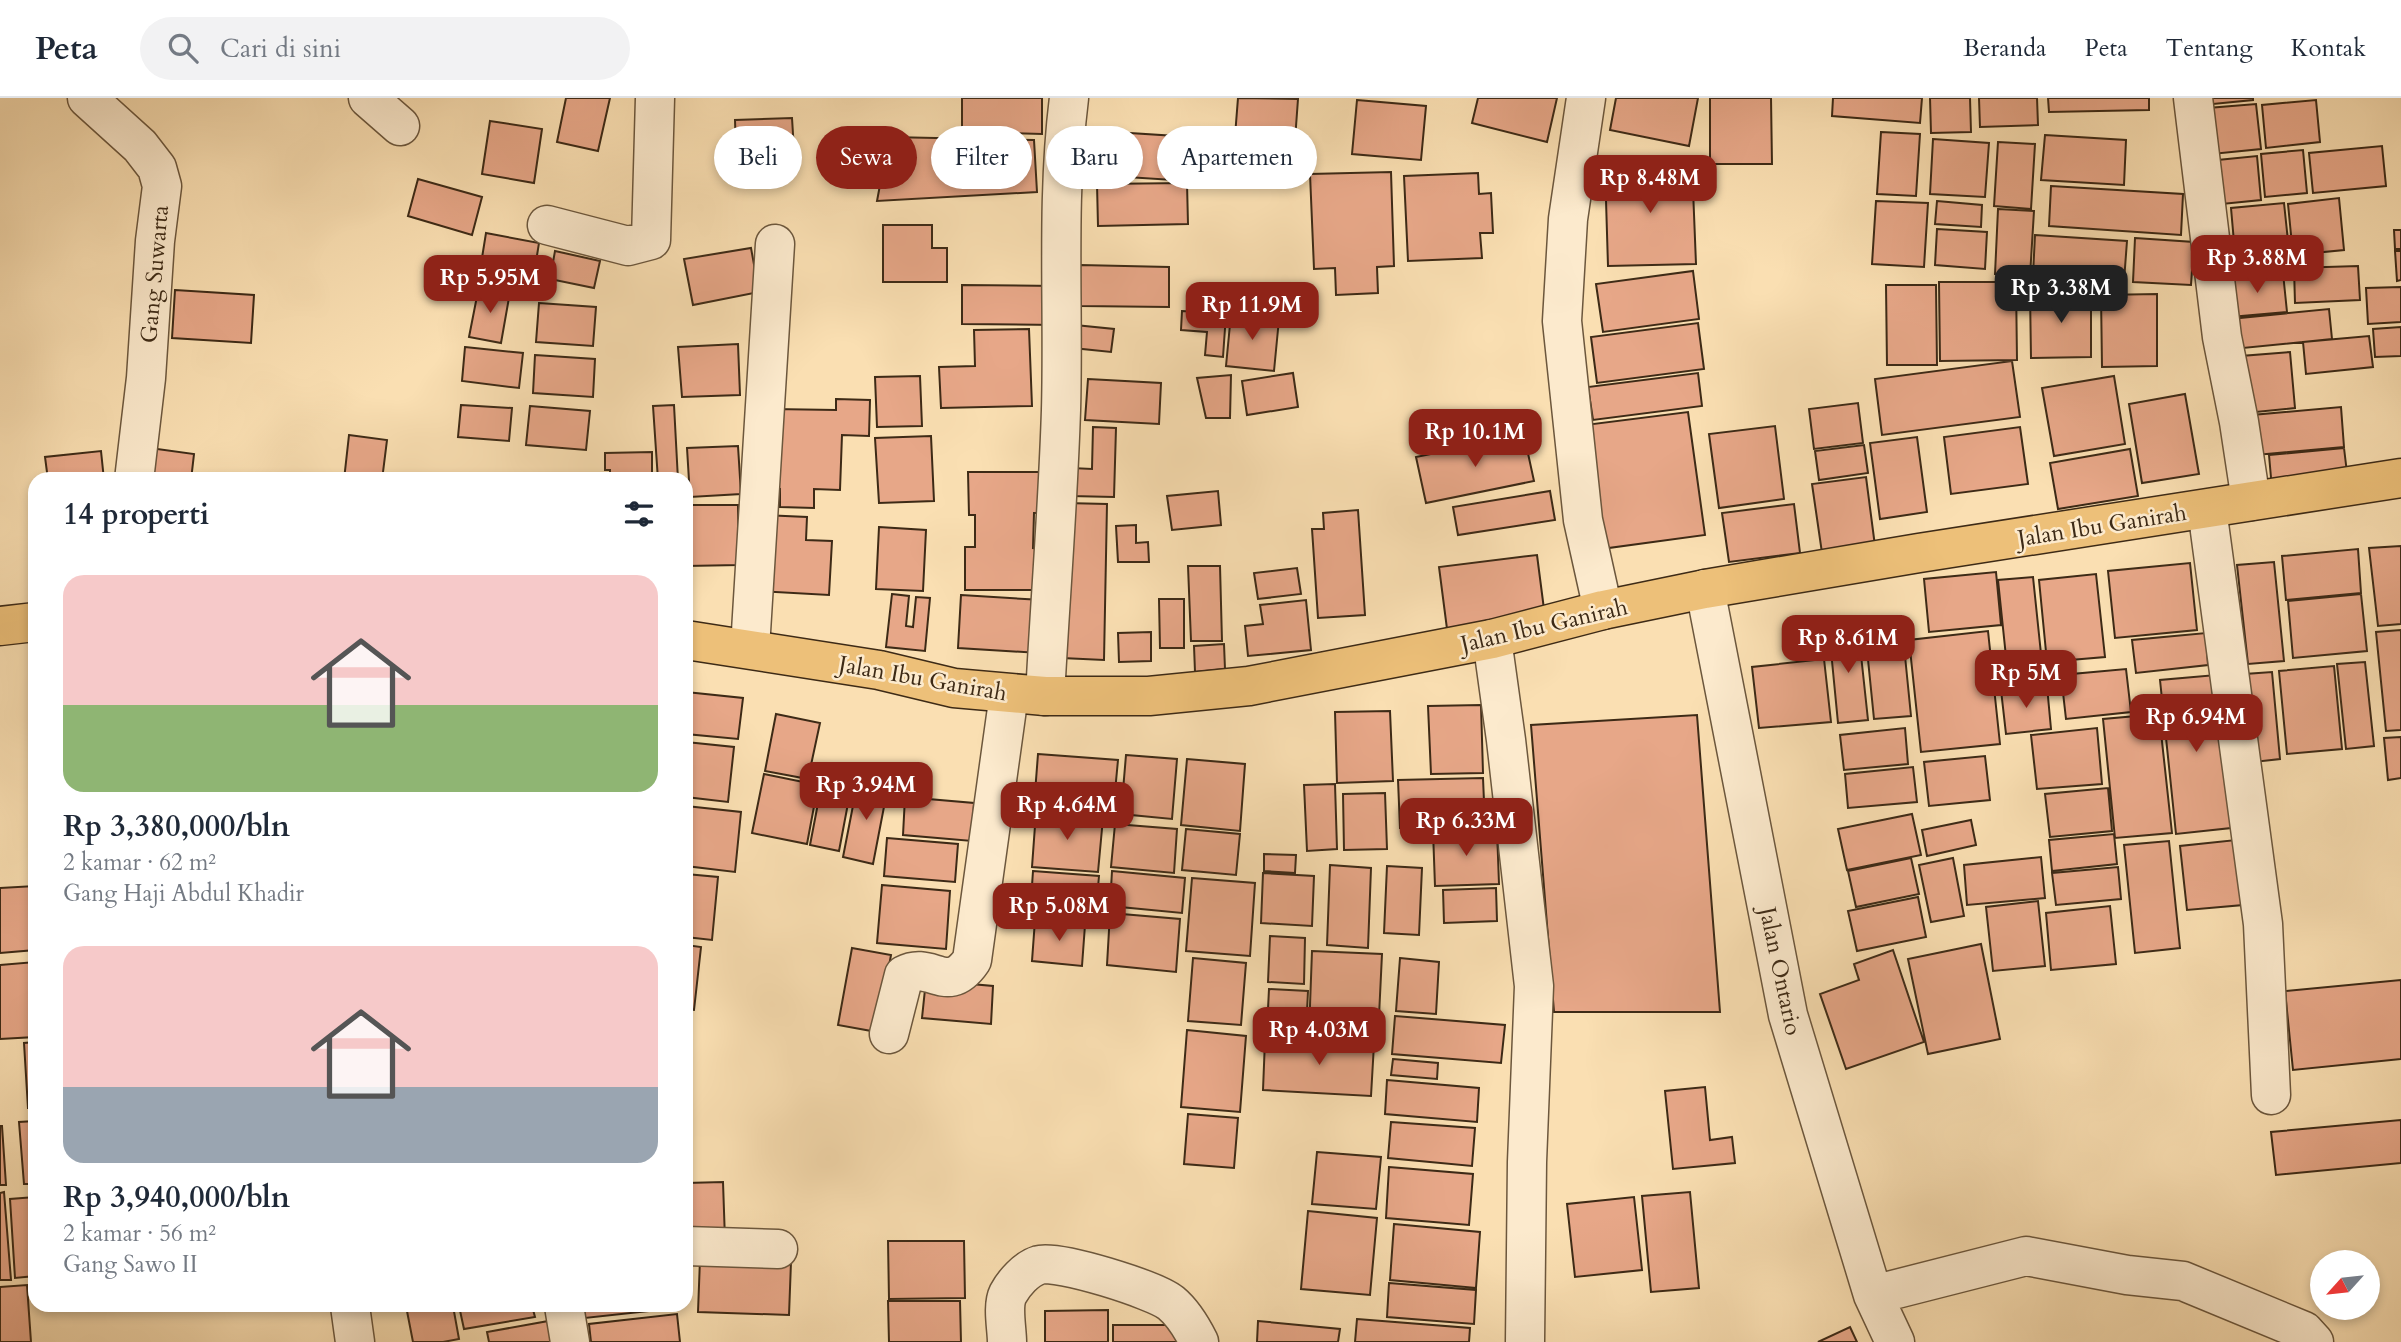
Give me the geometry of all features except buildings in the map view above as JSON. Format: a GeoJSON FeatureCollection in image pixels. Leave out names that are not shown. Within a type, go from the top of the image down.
{"type":"FeatureCollection","features":[{"type":"Feature","properties":{"kind":"main road","name":"Jalan Ibu Ganirah"},"geometry":{"type":"LineString","coordinates":[[693,640],[878,670],[954,688],[1027,695],[1149,696],[1249,686],[1492,639],[1603,610],[1705,589],[2401,478]]}},
{"type":"Feature","properties":{"kind":"main road"},"geometry":{"type":"LineString","coordinates":[[0,626],[28,623]]}},
{"type":"Feature","properties":{"kind":"street","name":"Gang Suwarta"},"geometry":{"type":"LineString","coordinates":[[87,98],[140,146],[157,168],[162,186],[155,241],[146,378],[135,472]]}},
{"type":"Feature","properties":{"kind":"street"},"geometry":{"type":"LineString","coordinates":[[368,98],[400,126]]}},
{"type":"Feature","properties":{"kind":"street"},"geometry":{"type":"LineString","coordinates":[[547,225],[628,246],[651,240],[655,98]]}},
{"type":"Feature","properties":{"kind":"street"},"geometry":{"type":"LineString","coordinates":[[889,1034],[904,975],[913,970],[952,978],[963,973],[972,960],[1027,695],[1060,411],[1063,223],[1069,98]]}},
{"type":"Feature","properties":{"kind":"street"},"geometry":{"type":"LineString","coordinates":[[1586,98],[1568,219],[1562,321],[1583,520],[1603,610]]}},
{"type":"Feature","properties":{"kind":"street"},"geometry":{"type":"LineString","coordinates":[[2193,98],[2222,337],[2251,501]]}},
{"type":"Feature","properties":{"kind":"street"},"geometry":{"type":"LineString","coordinates":[[750,648],[775,243]]}},
{"type":"Feature","properties":{"kind":"street"},"geometry":{"type":"LineString","coordinates":[[2207,509],[2263,924],[2271,1095]]}},
{"type":"Feature","properties":{"kind":"street","name":"Jalan Ontario"},"geometry":{"type":"LineString","coordinates":[[1705,589],[1788,1015],[1873,1295],[1895,1342]]}},
{"type":"Feature","properties":{"kind":"street"},"geometry":{"type":"LineString","coordinates":[[1492,639],[1534,986],[1527,1162],[1525,1342]]}},
{"type":"Feature","properties":{"kind":"street"},"geometry":{"type":"LineString","coordinates":[[693,1246],[778,1249]]}},
{"type":"Feature","properties":{"kind":"street"},"geometry":{"type":"LineString","coordinates":[[1873,1295],[2026,1256],[2127,1275],[2183,1281],[2304,1331],[2314,1342]]}},
{"type":"Feature","properties":{"kind":"street"},"geometry":{"type":"LineString","coordinates":[[1007,1342],[1007,1297],[1024,1274],[1040,1264],[1097,1274],[1153,1293],[1171,1303],[1189,1324],[1199,1342]]}},
{"type":"Feature","properties":{"kind":"street"},"geometry":{"type":"LineString","coordinates":[[351,1312],[355,1342]]}},
{"type":"Feature","properties":{"kind":"street"},"geometry":{"type":"LineString","coordinates":[[565,1312],[570,1342]]}}]}
